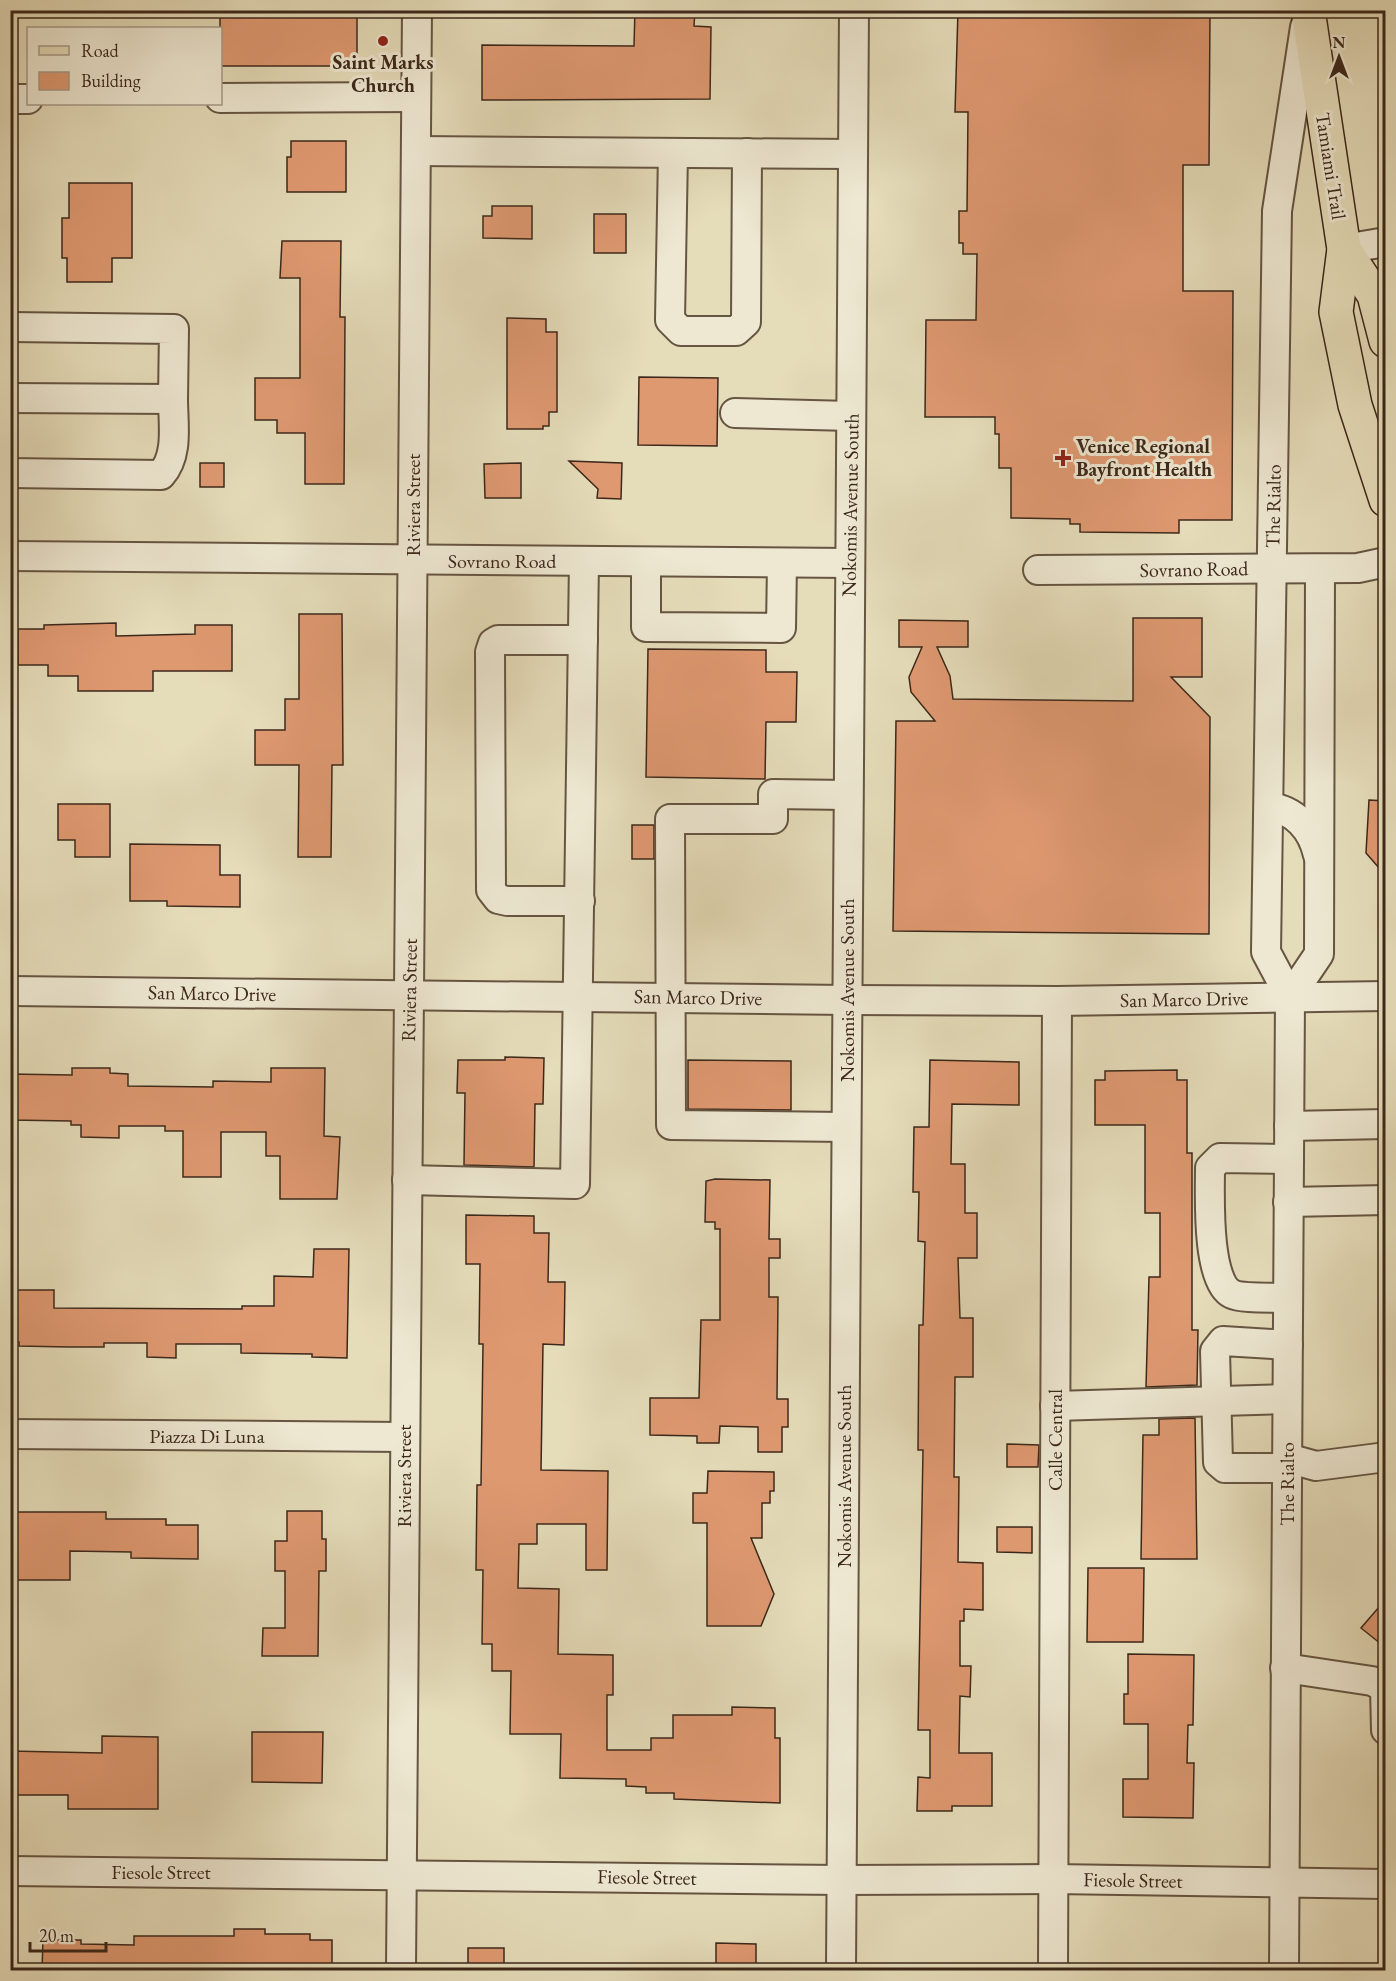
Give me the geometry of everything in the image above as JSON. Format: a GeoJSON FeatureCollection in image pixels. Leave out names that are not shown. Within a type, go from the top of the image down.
{"type":"FeatureCollection","features":[{"type":"Feature","properties":{"kind":"main road","name":"Tamiami Trail"},"geometry":{"type":"LineString","coordinates":[[1308,10],[1344,249],[1336,312],[1355,405],[1386,500]]}},
{"type":"Feature","properties":{"kind":"main road","name":"Tamiami Trail"},"geometry":{"type":"LineString","coordinates":[[1344,249],[1374,295],[1386,341]]}},
{"type":"Feature","properties":{"kind":"street","name":"Riviera Street"},"geometry":{"type":"LineString","coordinates":[[401,1971],[417,10]]}},
{"type":"Feature","properties":{"kind":"street","name":"Nokomis Avenue South"},"geometry":{"type":"LineString","coordinates":[[841,1971],[854,10]]}},
{"type":"Feature","properties":{"kind":"street","name":"The Rialto"},"geometry":{"type":"LineString","coordinates":[[1284,1971],[1290,997],[1266,952],[1277,212],[1308,10]]}},
{"type":"Feature","properties":{"kind":"street"},"geometry":{"type":"LineString","coordinates":[[222,98],[416,97]]}},
{"type":"Feature","properties":{"kind":"street"},"geometry":{"type":"LineString","coordinates":[[10,99],[27,99]]}},
{"type":"Feature","properties":{"kind":"street"},"geometry":{"type":"LineString","coordinates":[[416,151],[853,154]]}},
{"type":"Feature","properties":{"kind":"street"},"geometry":{"type":"LineString","coordinates":[[673,153],[670,320],[681,331],[735,330],[746,322],[747,153]]}},
{"type":"Feature","properties":{"kind":"street"},"geometry":{"type":"LineString","coordinates":[[1344,249],[1386,242]]}},
{"type":"Feature","properties":{"kind":"street"},"geometry":{"type":"LineString","coordinates":[[10,327],[174,329],[173,455],[169,466],[161,475],[10,473]]}},
{"type":"Feature","properties":{"kind":"street"},"geometry":{"type":"LineString","coordinates":[[10,398],[173,399]]}},
{"type":"Feature","properties":{"kind":"street"},"geometry":{"type":"LineString","coordinates":[[735,413],[851,416]]}},
{"type":"Feature","properties":{"kind":"street","name":"Sovrano Road"},"geometry":{"type":"LineString","coordinates":[[10,556],[850,563]]}},
{"type":"Feature","properties":{"kind":"street"},"geometry":{"type":"LineString","coordinates":[[407,1180],[575,1184],[584,561]]}},
{"type":"Feature","properties":{"kind":"street"},"geometry":{"type":"LineString","coordinates":[[646,562],[646,627],[781,628],[782,563]]}},
{"type":"Feature","properties":{"kind":"street","name":"Sovrano Road"},"geometry":{"type":"LineString","coordinates":[[1038,570],[1358,568],[1386,562]]}},
{"type":"Feature","properties":{"kind":"street"},"geometry":{"type":"LineString","coordinates":[[1290,997],[1319,954],[1320,568]]}},
{"type":"Feature","properties":{"kind":"street"},"geometry":{"type":"LineString","coordinates":[[580,901],[507,901],[498,899],[491,890],[490,652],[493,643],[498,640],[583,640]]}},
{"type":"Feature","properties":{"kind":"street"},"geometry":{"type":"LineString","coordinates":[[845,1127],[671,1125],[670,819],[773,819],[773,794],[848,795]]}},
{"type":"Feature","properties":{"kind":"street"},"geometry":{"type":"LineString","coordinates":[[1269,807],[1288,811],[1298,819],[1314,842],[1319,863]]}},
{"type":"Feature","properties":{"kind":"street","name":"San Marco Drive"},"geometry":{"type":"LineString","coordinates":[[10,991],[1057,1001],[1386,996]]}},
{"type":"Feature","properties":{"kind":"street","name":"Calle Central"},"geometry":{"type":"LineString","coordinates":[[1053,1971],[1057,1001]]}},
{"type":"Feature","properties":{"kind":"street"},"geometry":{"type":"LineString","coordinates":[[1289,1126],[1386,1124]]}},
{"type":"Feature","properties":{"kind":"street"},"geometry":{"type":"LineString","coordinates":[[1288,1298],[1232,1294],[1222,1285],[1209,1235],[1210,1168],[1220,1158],[1289,1159]]}},
{"type":"Feature","properties":{"kind":"street"},"geometry":{"type":"LineString","coordinates":[[1288,1202],[1386,1200]]}},
{"type":"Feature","properties":{"kind":"street"},"geometry":{"type":"LineString","coordinates":[[1288,1345],[1223,1341],[1215,1351],[1218,1462],[1225,1468],[1287,1463],[1316,1466],[1386,1457]]}},
{"type":"Feature","properties":{"kind":"street"},"geometry":{"type":"LineString","coordinates":[[1055,1406],[1287,1399]]}},
{"type":"Feature","properties":{"kind":"street","name":"Piazza Di Luna"},"geometry":{"type":"LineString","coordinates":[[10,1434],[404,1437]]}},
{"type":"Feature","properties":{"kind":"street"},"geometry":{"type":"LineString","coordinates":[[1285,1668],[1372,1682],[1385,1688],[1386,1730]]}},
{"type":"Feature","properties":{"kind":"street","name":"Fiesole Street"},"geometry":{"type":"LineString","coordinates":[[10,1871],[842,1880],[1053,1879],[1386,1884]]}},
{"type":"Feature","properties":{"kind":"building"},"geometry":{"type":"Polygon","coordinates":[[[220,10],[357,10],[357,66],[222,66],[222,27],[220,27],[220,10]]]}},
{"type":"Feature","properties":{"kind":"building"},"geometry":{"type":"Polygon","coordinates":[[[635,10],[695,10],[694,26],[711,27],[710,99],[482,100],[482,45],[634,46],[635,10]]]}},
{"type":"Feature","properties":{"kind":"building"},"geometry":{"type":"Polygon","coordinates":[[[958,10],[1210,10],[1209,165],[1183,165],[1183,291],[1233,291],[1232,520],[1179,520],[1179,533],[1080,532],[1080,524],[1070,524],[1070,519],[1011,518],[1011,468],[999,468],[999,434],[995,434],[995,417],[925,417],[926,320],[976,320],[977,254],[963,254],[963,243],[959,243],[959,211],[967,211],[968,112],[955,112],[958,10]]]}},
{"type":"Feature","properties":{"kind":"building"},"geometry":{"type":"Polygon","coordinates":[[[291,141],[346,141],[346,192],[287,192],[287,157],[291,157],[291,141]]]}},
{"type":"Feature","properties":{"kind":"building"},"geometry":{"type":"Polygon","coordinates":[[[69,183],[132,183],[132,258],[112,258],[112,282],[67,282],[67,258],[62,258],[62,218],[69,218],[69,183]]]}},
{"type":"Feature","properties":{"kind":"building"},"geometry":{"type":"Polygon","coordinates":[[[492,206],[532,206],[532,239],[483,238],[483,216],[492,216],[492,206]]]}},
{"type":"Feature","properties":{"kind":"building"},"geometry":{"type":"Polygon","coordinates":[[[594,214],[626,214],[626,253],[594,253],[594,214]]]}},
{"type":"Feature","properties":{"kind":"building"},"geometry":{"type":"Polygon","coordinates":[[[282,241],[341,241],[340,317],[345,317],[344,484],[305,484],[305,433],[277,433],[277,420],[255,420],[255,378],[300,378],[300,278],[280,278],[282,241]]]}},
{"type":"Feature","properties":{"kind":"building"},"geometry":{"type":"Polygon","coordinates":[[[507,318],[546,319],[546,332],[557,332],[557,412],[549,412],[549,426],[543,426],[543,429],[507,429],[507,318]]]}},
{"type":"Feature","properties":{"kind":"building"},"geometry":{"type":"Polygon","coordinates":[[[639,377],[718,378],[717,446],[638,445],[639,377]]]}},
{"type":"Feature","properties":{"kind":"building"},"geometry":{"type":"Polygon","coordinates":[[[569,461],[622,463],[621,499],[597,498],[598,489],[569,461]]]}},
{"type":"Feature","properties":{"kind":"building"},"geometry":{"type":"Polygon","coordinates":[[[200,463],[224,463],[224,487],[200,487],[200,463]]]}},
{"type":"Feature","properties":{"kind":"building"},"geometry":{"type":"Polygon","coordinates":[[[521,463],[521,498],[485,498],[484,464],[521,463]]]}},
{"type":"Feature","properties":{"kind":"building"},"geometry":{"type":"Polygon","coordinates":[[[299,614],[342,614],[343,765],[332,765],[331,857],[298,857],[299,765],[255,765],[255,730],[285,730],[285,699],[299,699],[299,614]]]}},
{"type":"Feature","properties":{"kind":"building"},"geometry":{"type":"Polygon","coordinates":[[[1133,618],[1202,618],[1202,677],[1171,677],[1210,717],[1209,934],[893,931],[896,721],[935,721],[911,692],[909,677],[922,647],[899,647],[899,620],[968,621],[968,647],[937,647],[950,676],[953,699],[1133,701],[1133,618]]]}},
{"type":"Feature","properties":{"kind":"building"},"geometry":{"type":"Polygon","coordinates":[[[116,623],[116,636],[195,634],[195,625],[232,625],[232,671],[153,671],[153,691],[78,691],[78,676],[48,676],[48,665],[18,665],[18,629],[44,629],[44,625],[116,623]]]}},
{"type":"Feature","properties":{"kind":"building"},"geometry":{"type":"Polygon","coordinates":[[[648,649],[766,650],[766,672],[797,672],[796,722],[766,722],[765,779],[646,777],[648,649]]]}},
{"type":"Feature","properties":{"kind":"building"},"geometry":{"type":"Polygon","coordinates":[[[1369,800],[1386,801],[1386,876],[1366,853],[1369,800]]]}},
{"type":"Feature","properties":{"kind":"building"},"geometry":{"type":"Polygon","coordinates":[[[58,804],[110,804],[110,857],[75,857],[75,840],[58,840],[58,804]]]}},
{"type":"Feature","properties":{"kind":"building"},"geometry":{"type":"Polygon","coordinates":[[[632,825],[654,825],[654,859],[632,859],[632,825]]]}},
{"type":"Feature","properties":{"kind":"building"},"geometry":{"type":"Polygon","coordinates":[[[130,844],[220,845],[220,875],[240,875],[240,907],[167,906],[167,901],[130,901],[130,844]]]}},
{"type":"Feature","properties":{"kind":"building"},"geometry":{"type":"Polygon","coordinates":[[[505,1057],[544,1058],[543,1104],[535,1104],[534,1167],[464,1165],[465,1093],[457,1093],[458,1060],[505,1060],[505,1057]]]}},
{"type":"Feature","properties":{"kind":"building"},"geometry":{"type":"Polygon","coordinates":[[[688,1060],[791,1061],[791,1110],[688,1109],[688,1060]]]}},
{"type":"Feature","properties":{"kind":"building"},"geometry":{"type":"Polygon","coordinates":[[[930,1060],[1019,1062],[1019,1105],[952,1104],[951,1164],[965,1164],[965,1213],[977,1213],[977,1258],[958,1258],[960,1318],[973,1318],[973,1377],[955,1377],[954,1477],[959,1477],[958,1562],[983,1563],[983,1610],[964,1609],[964,1621],[960,1621],[960,1666],[971,1666],[970,1697],[960,1696],[959,1753],[992,1753],[992,1806],[952,1806],[952,1811],[917,1811],[918,1777],[930,1778],[930,1730],[918,1730],[923,1450],[918,1450],[919,1325],[923,1325],[925,1242],[918,1241],[919,1192],[913,1192],[914,1127],[929,1127],[930,1060]]]}},
{"type":"Feature","properties":{"kind":"building"},"geometry":{"type":"Polygon","coordinates":[[[72,1068],[110,1068],[110,1073],[128,1074],[128,1086],[213,1087],[213,1081],[271,1082],[271,1068],[325,1068],[324,1136],[340,1137],[337,1199],[280,1199],[280,1156],[266,1156],[266,1132],[221,1132],[221,1177],[183,1177],[183,1131],[165,1131],[165,1126],[119,1126],[119,1138],[81,1137],[81,1125],[71,1125],[71,1121],[10,1120],[10,1074],[72,1075],[72,1068]]]}},
{"type":"Feature","properties":{"kind":"building"},"geometry":{"type":"Polygon","coordinates":[[[1177,1070],[1177,1080],[1187,1080],[1187,1153],[1192,1153],[1192,1330],[1198,1330],[1197,1385],[1146,1387],[1149,1277],[1160,1277],[1160,1213],[1145,1213],[1145,1125],[1095,1125],[1095,1080],[1105,1080],[1105,1071],[1177,1070]]]}},
{"type":"Feature","properties":{"kind":"building"},"geometry":{"type":"Polygon","coordinates":[[[715,1179],[770,1180],[769,1239],[780,1239],[780,1258],[769,1258],[769,1297],[778,1297],[777,1399],[788,1399],[788,1427],[782,1427],[782,1452],[758,1452],[758,1427],[720,1426],[719,1443],[697,1443],[697,1436],[650,1435],[650,1398],[699,1398],[701,1320],[720,1320],[720,1229],[715,1229],[715,1222],[705,1222],[706,1181],[715,1179]]]}},
{"type":"Feature","properties":{"kind":"building"},"geometry":{"type":"Polygon","coordinates":[[[466,1215],[534,1216],[534,1233],[549,1233],[548,1282],[565,1282],[564,1345],[543,1344],[541,1470],[608,1471],[607,1570],[586,1570],[586,1524],[537,1524],[537,1544],[519,1544],[518,1588],[559,1589],[558,1654],[613,1655],[613,1695],[607,1695],[607,1750],[651,1750],[651,1738],[673,1738],[673,1715],[732,1715],[732,1707],[775,1708],[775,1738],[780,1738],[780,1803],[674,1799],[674,1793],[646,1793],[646,1787],[626,1786],[626,1779],[560,1778],[561,1734],[510,1734],[511,1671],[492,1671],[492,1644],[482,1644],[483,1570],[476,1570],[477,1485],[481,1485],[483,1344],[479,1344],[480,1264],[466,1264],[466,1215]]]}},
{"type":"Feature","properties":{"kind":"building"},"geometry":{"type":"Polygon","coordinates":[[[314,1249],[349,1249],[347,1358],[312,1357],[312,1354],[241,1353],[241,1344],[176,1344],[176,1358],[147,1357],[147,1343],[104,1343],[104,1347],[69,1347],[19,1346],[19,1342],[10,1342],[10,1290],[54,1290],[54,1308],[242,1309],[242,1306],[274,1306],[274,1276],[313,1277],[314,1249]]]}},
{"type":"Feature","properties":{"kind":"building"},"geometry":{"type":"Polygon","coordinates":[[[1195,1418],[1197,1559],[1141,1559],[1143,1435],[1159,1435],[1159,1419],[1195,1418]]]}},
{"type":"Feature","properties":{"kind":"building"},"geometry":{"type":"Polygon","coordinates":[[[1007,1444],[1039,1445],[1038,1467],[1007,1467],[1007,1444]]]}},
{"type":"Feature","properties":{"kind":"building"},"geometry":{"type":"Polygon","coordinates":[[[708,1471],[774,1472],[774,1491],[770,1491],[770,1503],[762,1503],[762,1538],[751,1538],[774,1594],[761,1626],[707,1626],[707,1523],[693,1523],[693,1493],[707,1493],[708,1471]]]}},
{"type":"Feature","properties":{"kind":"building"},"geometry":{"type":"Polygon","coordinates":[[[287,1511],[322,1511],[322,1539],[326,1539],[326,1571],[319,1571],[318,1656],[262,1656],[263,1628],[285,1628],[285,1571],[275,1571],[275,1541],[287,1541],[287,1511]]]}},
{"type":"Feature","properties":{"kind":"building"},"geometry":{"type":"Polygon","coordinates":[[[10,1512],[106,1512],[106,1519],[166,1519],[166,1525],[198,1525],[198,1559],[131,1558],[131,1552],[70,1551],[70,1580],[10,1580],[10,1512]]]}},
{"type":"Feature","properties":{"kind":"building"},"geometry":{"type":"Polygon","coordinates":[[[997,1527],[1032,1527],[1032,1553],[997,1552],[997,1527]]]}},
{"type":"Feature","properties":{"kind":"building"},"geometry":{"type":"Polygon","coordinates":[[[1088,1568],[1144,1568],[1143,1642],[1087,1642],[1088,1568]]]}},
{"type":"Feature","properties":{"kind":"building"},"geometry":{"type":"Polygon","coordinates":[[[1386,1599],[1386,1648],[1361,1628],[1386,1599]]]}},
{"type":"Feature","properties":{"kind":"building"},"geometry":{"type":"Polygon","coordinates":[[[1128,1654],[1194,1655],[1193,1725],[1188,1725],[1187,1763],[1194,1763],[1193,1818],[1123,1817],[1123,1779],[1148,1779],[1148,1724],[1124,1724],[1124,1694],[1128,1694],[1128,1654]]]}},
{"type":"Feature","properties":{"kind":"building"},"geometry":{"type":"Polygon","coordinates":[[[252,1732],[323,1732],[322,1783],[252,1782],[252,1732]]]}},
{"type":"Feature","properties":{"kind":"building"},"geometry":{"type":"Polygon","coordinates":[[[102,1736],[158,1737],[158,1809],[68,1809],[68,1795],[10,1795],[10,1751],[102,1753],[102,1736]]]}},
{"type":"Feature","properties":{"kind":"building"},"geometry":{"type":"Polygon","coordinates":[[[234,1929],[265,1929],[265,1934],[310,1934],[310,1940],[332,1940],[332,1971],[42,1971],[43,1940],[81,1940],[81,1944],[134,1945],[134,1936],[234,1936],[234,1929]]]}},
{"type":"Feature","properties":{"kind":"building"},"geometry":{"type":"Polygon","coordinates":[[[716,1943],[756,1944],[756,1971],[716,1971],[716,1943]]]}},
{"type":"Feature","properties":{"kind":"building"},"geometry":{"type":"Polygon","coordinates":[[[468,1948],[504,1948],[504,1971],[468,1971],[468,1948]]]}},
{"type":"Feature","properties":{"kind":"place","name":"Saint Marks Church"},"geometry":{"type":"Point","coordinates":[383,41]}},
{"type":"Feature","properties":{"kind":"place","name":"Venice Regional Bayfront Health"},"geometry":{"type":"Point","coordinates":[1063,458]}}]}
